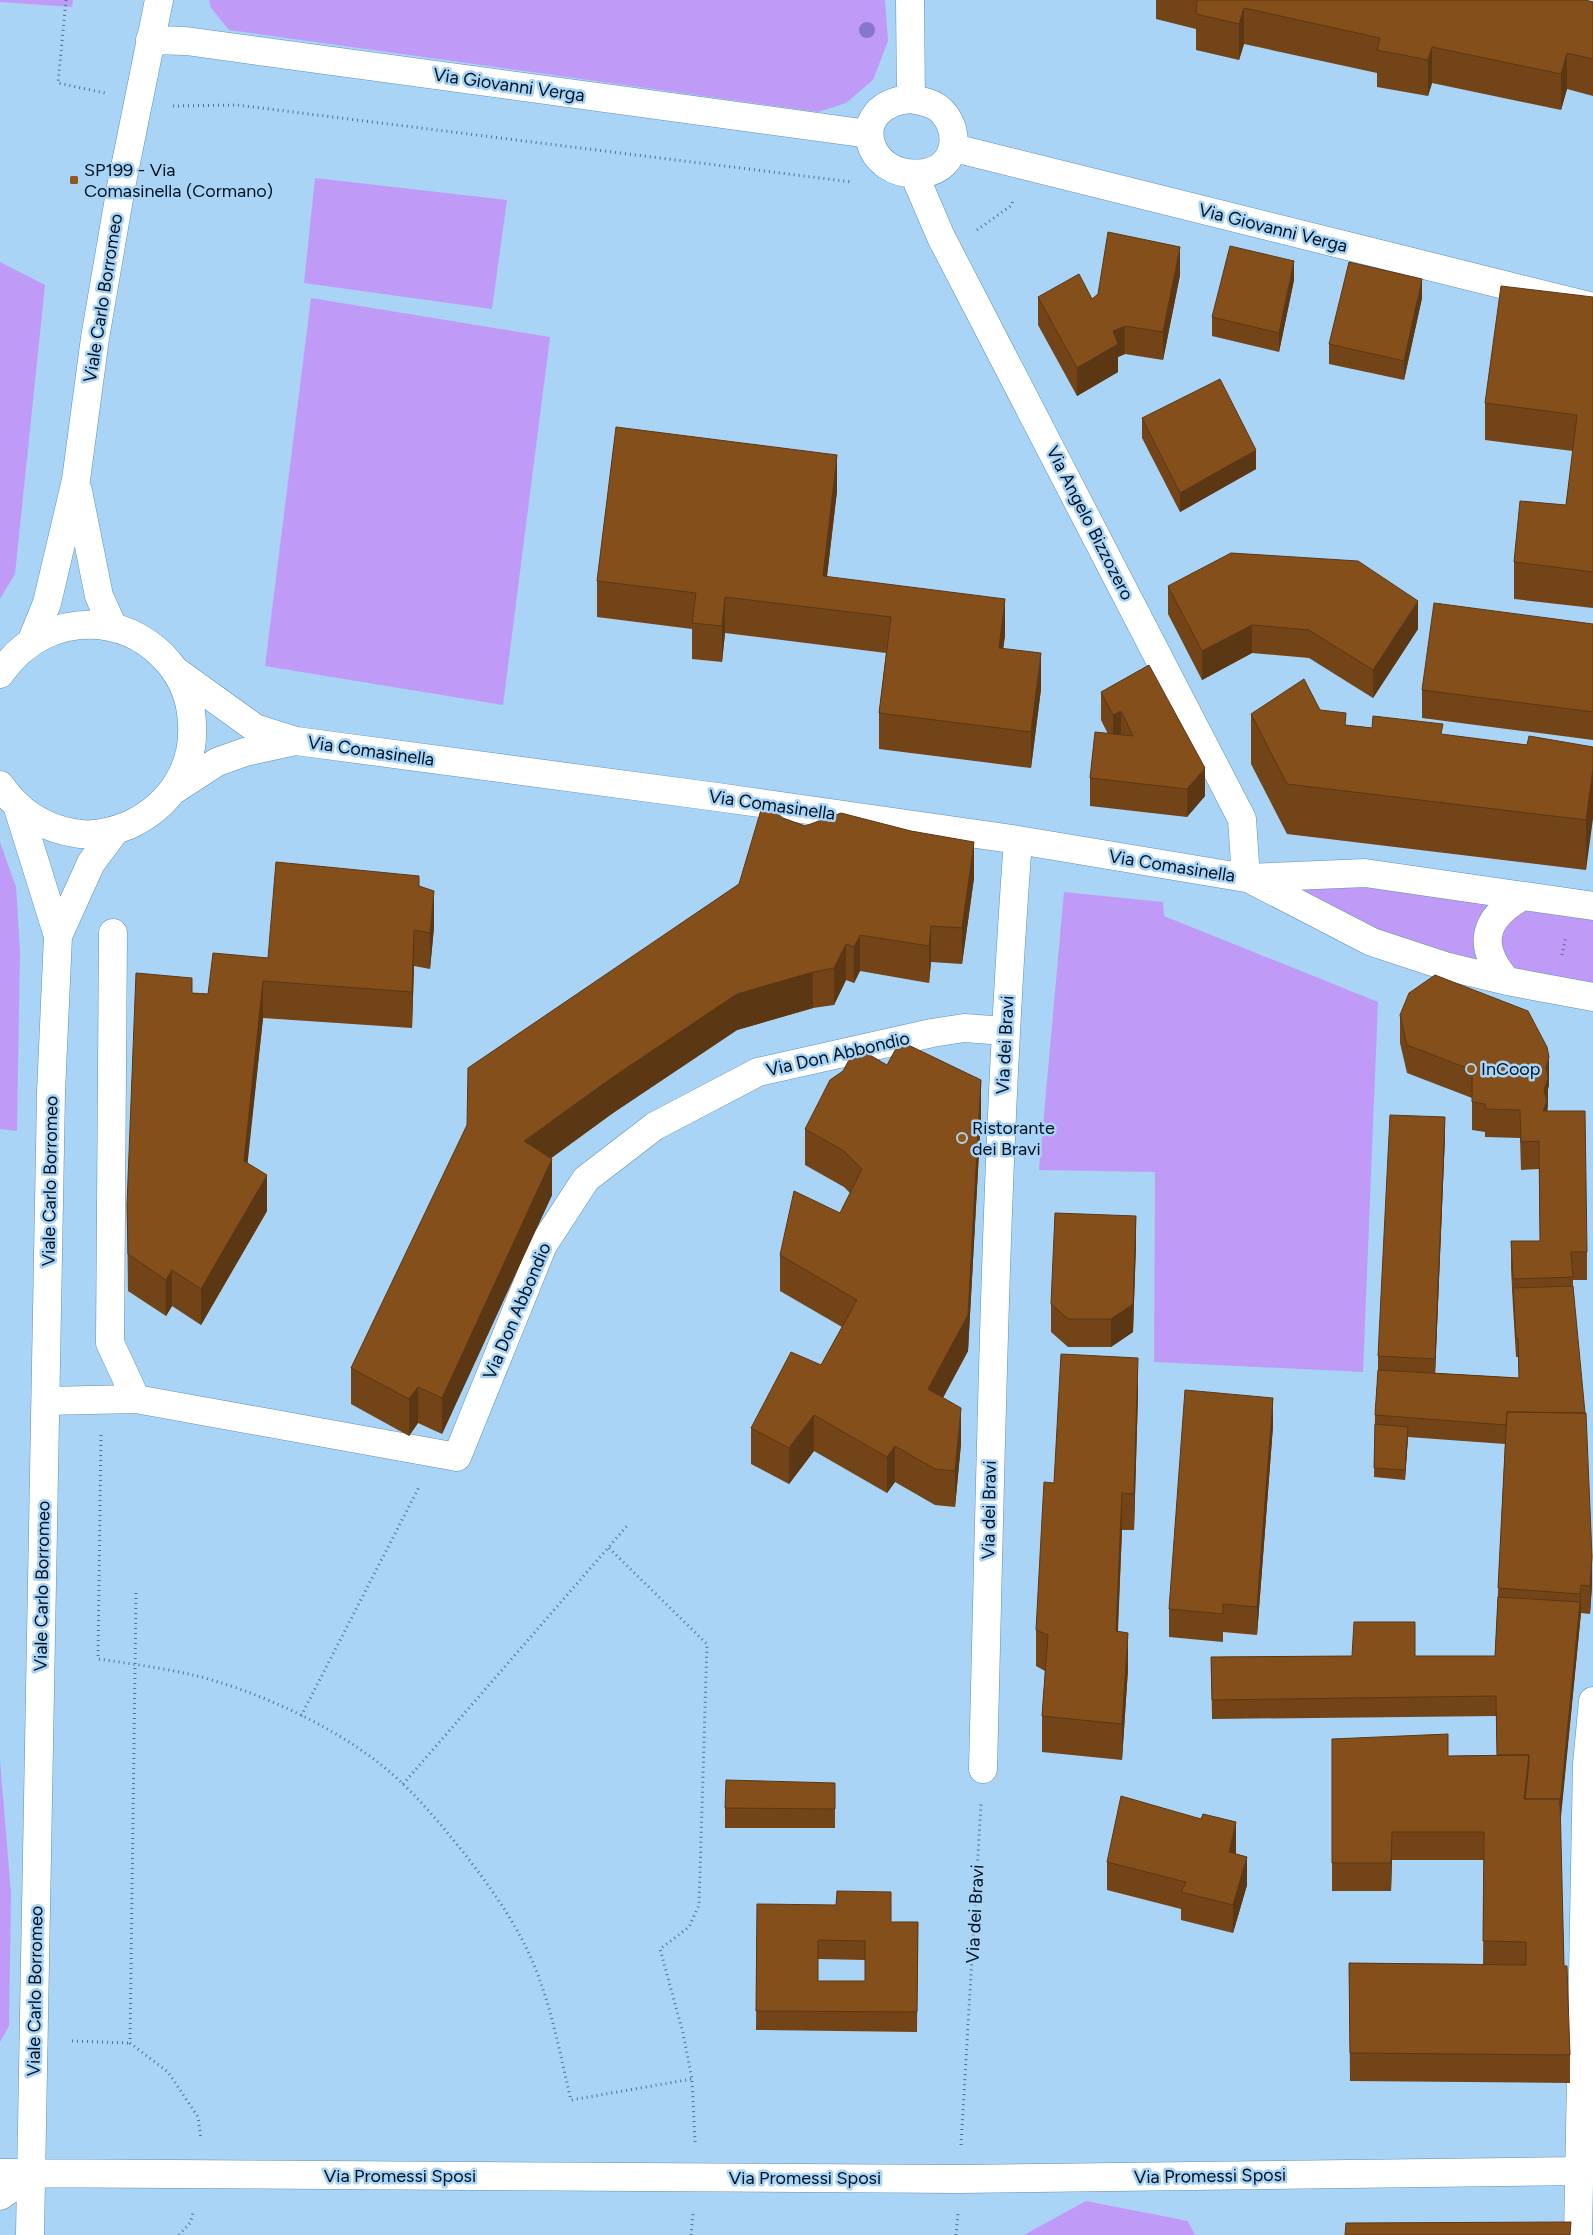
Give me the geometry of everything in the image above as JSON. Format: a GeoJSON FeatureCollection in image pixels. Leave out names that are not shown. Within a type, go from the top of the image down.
{"type":"FeatureCollection","features":[{"type":"Feature","properties":{"kind":"street","name":"Viale Carlo Borromeo"},"geometry":{"type":"LineString","coordinates":[[32,640],[47,603],[76,480],[95,338],[138,100],[159,0]]}},
{"type":"Feature","properties":{"kind":"street"},"geometry":{"type":"LineString","coordinates":[[910,0],[912,99]]}},
{"type":"Feature","properties":{"kind":"street","name":"Via Giovanni Verga"},"geometry":{"type":"LineString","coordinates":[[150,40],[186,41],[869,134]]}},
{"type":"Feature","properties":{"kind":"street"},"geometry":{"type":"LineString","coordinates":[[912,99],[925,101],[936,106],[944,114],[954,137],[954,148],[949,158],[941,167],[933,171],[914,174],[899,172],[878,158],[871,148],[869,134],[871,122],[877,112],[886,105],[899,100],[912,99]]}},
{"type":"Feature","properties":{"kind":"street","name":"Via Giovanni Verga"},"geometry":{"type":"LineString","coordinates":[[954,148],[1593,307]]}},
{"type":"Feature","properties":{"kind":"street","name":"Via Angelo Bizzozero"},"geometry":{"type":"LineString","coordinates":[[914,174],[941,237],[1242,818],[1246,878]]}},
{"type":"Feature","properties":{"kind":"street","name":"Viale Carlo Borromeo"},"geometry":{"type":"LineString","coordinates":[[76,480],[99,596],[112,627]]}},
{"type":"Feature","properties":{"kind":"street"},"geometry":{"type":"LineString","coordinates":[[0,674],[9,660],[32,640],[56,629],[85,624],[112,627],[131,633],[148,643],[164,656],[176,671],[186,691],[192,713],[193,732],[191,750],[184,772],[173,791],[161,805],[146,817],[115,831],[95,834],[74,834],[43,824],[7,798]]}},
{"type":"Feature","properties":{"kind":"street","name":"Via Comasinella"},"geometry":{"type":"LineString","coordinates":[[176,671],[255,728],[296,741],[717,797],[1018,840],[1246,878]]}},
{"type":"Feature","properties":{"kind":"street","name":"Via Comasinella"},"geometry":{"type":"LineString","coordinates":[[173,791],[217,762],[245,752],[296,741]]}},
{"type":"Feature","properties":{"kind":"street","name":"Viale Carlo Borromeo"},"geometry":{"type":"LineString","coordinates":[[7,798],[58,936]]}},
{"type":"Feature","properties":{"kind":"street","name":"Viale Carlo Borromeo"},"geometry":{"type":"LineString","coordinates":[[30,2235],[51,1093],[58,936],[91,863],[115,831]]}},
{"type":"Feature","properties":{"kind":"street","name":"Via dei Bravi"},"geometry":{"type":"LineString","coordinates":[[983,1769],[991,1440],[1005,1031],[1018,840]]}},
{"type":"Feature","properties":{"kind":"street"},"geometry":{"type":"LineString","coordinates":[[1246,878],[1365,873],[1593,906]]}},
{"type":"Feature","properties":{"kind":"street"},"geometry":{"type":"LineString","coordinates":[[1246,878],[1372,942],[1446,966],[1507,981],[1593,997]]}},
{"type":"Feature","properties":{"kind":"street"},"geometry":{"type":"LineString","coordinates":[[1507,981],[1491,961],[1487,943],[1498,913],[1524,896]]}},
{"type":"Feature","properties":{"kind":"street"},"geometry":{"type":"LineString","coordinates":[[113,933],[110,1343],[136,1399]]}},
{"type":"Feature","properties":{"kind":"street","name":"Via Don Abbondio"},"geometry":{"type":"LineString","coordinates":[[46,1401],[136,1399],[457,1457],[543,1245],[586,1178],[655,1126],[758,1072],[932,1033],[964,1028],[1005,1031]]}},
{"type":"Feature","properties":{"kind":"street"},"geometry":{"type":"LineString","coordinates":[[1578,2235],[1587,1764],[1593,1701]]}},
{"type":"Feature","properties":{"kind":"street","name":"Via Promessi Sposi"},"geometry":{"type":"LineString","coordinates":[[0,2174],[959,2179],[1579,2172]]}},
{"type":"Feature","properties":{"kind":"street"},"geometry":{"type":"LineString","coordinates":[[0,2196],[31,2175]]}},
{"type":"Feature","properties":{"kind":"path"},"geometry":{"type":"LineString","coordinates":[[66,0],[58,84],[178,107],[237,105],[862,184]]}},
{"type":"Feature","properties":{"kind":"path"},"geometry":{"type":"LineString","coordinates":[[1561,961],[1567,927]]}},
{"type":"Feature","properties":{"kind":"path"},"geometry":{"type":"LineString","coordinates":[[101,1400],[98,1659],[185,1673],[244,1691],[301,1716],[362,1751],[404,1784],[443,1827],[515,1924],[535,1966],[551,2014],[571,2100],[692,2079]]}},
{"type":"Feature","properties":{"kind":"path"},"geometry":{"type":"LineString","coordinates":[[301,1716],[437,1453]]}},
{"type":"Feature","properties":{"kind":"path"},"geometry":{"type":"LineString","coordinates":[[404,1784],[627,1526]]}},
{"type":"Feature","properties":{"kind":"path"},"geometry":{"type":"LineString","coordinates":[[609,1548],[707,1644],[700,1905],[689,1926],[660,1949],[684,2033],[692,2079],[696,2178],[691,2235]]}},
{"type":"Feature","properties":{"kind":"path"},"geometry":{"type":"LineString","coordinates":[[130,2043],[136,1593]]}},
{"type":"Feature","properties":{"kind":"path","name":"Via dei Bravi"},"geometry":{"type":"LineString","coordinates":[[959,2179],[983,1769]]}},
{"type":"Feature","properties":{"kind":"path"},"geometry":{"type":"LineString","coordinates":[[72,2041],[130,2043],[168,2072],[198,2117],[206,2175],[190,2223],[179,2235]]}},
{"type":"Feature","properties":{"kind":"shaded area"},"geometry":{"type":"Polygon","coordinates":[[[0,0],[73,0],[72,7],[0,2],[0,0]]]}},
{"type":"Feature","properties":{"kind":"shaded area"},"geometry":{"type":"Polygon","coordinates":[[[209,0],[885,0],[888,41],[873,80],[846,103],[818,112],[229,30],[211,8],[209,0]]]}},
{"type":"Feature","properties":{"kind":"shaded area"},"geometry":{"type":"Polygon","coordinates":[[[315,178],[507,200],[492,309],[304,283],[315,178]]]}},
{"type":"Feature","properties":{"kind":"shaded area"},"geometry":{"type":"Polygon","coordinates":[[[0,262],[45,285],[15,574],[0,599],[0,262]]]}},
{"type":"Feature","properties":{"kind":"shaded area"},"geometry":{"type":"Polygon","coordinates":[[[311,298],[550,337],[503,705],[265,666],[311,298]]]}},
{"type":"Feature","properties":{"kind":"shaded area"},"geometry":{"type":"Polygon","coordinates":[[[0,842],[16,887],[20,951],[17,1131],[0,1129],[0,842]]]}},
{"type":"Feature","properties":{"kind":"shaded area"},"geometry":{"type":"Polygon","coordinates":[[[1292,876],[1593,906],[1593,997],[1507,981],[1246,878],[1292,876]]]}},
{"type":"Feature","properties":{"kind":"shaded area"},"geometry":{"type":"Polygon","coordinates":[[[1064,892],[1163,902],[1164,916],[1378,1002],[1363,1372],[1154,1362],[1155,1172],[1039,1170],[1064,892]]]}},
{"type":"Feature","properties":{"kind":"shaded area"},"geometry":{"type":"Polygon","coordinates":[[[0,1760],[11,1893],[9,2026],[0,2042],[0,1760]]]}},
{"type":"Feature","properties":{"kind":"shaded area"},"geometry":{"type":"Polygon","coordinates":[[[1086,2201],[1188,2221],[1195,2235],[1024,2235],[1086,2201]]]}},
{"type":"Feature","properties":{"kind":"building"},"geometry":{"type":"Polygon","coordinates":[[[1197,0],[1585,0],[1593,2],[1593,59],[1567,53],[1561,74],[1432,47],[1428,60],[1377,50],[1380,38],[1244,8],[1239,24],[1196,14],[1197,0]]]}},
{"type":"Feature","properties":{"kind":"building"},"geometry":{"type":"Polygon","coordinates":[[[1108,232],[1180,247],[1163,332],[1125,326],[1113,331],[1118,344],[1077,368],[1038,297],[1079,274],[1092,299],[1098,294],[1108,232]]]}},
{"type":"Feature","properties":{"kind":"building"},"geometry":{"type":"Polygon","coordinates":[[[1230,246],[1294,261],[1279,333],[1212,317],[1230,246]]]}},
{"type":"Feature","properties":{"kind":"building"},"geometry":{"type":"Polygon","coordinates":[[[1349,262],[1422,279],[1404,361],[1329,344],[1349,262]]]}},
{"type":"Feature","properties":{"kind":"building"},"geometry":{"type":"Polygon","coordinates":[[[1501,286],[1593,297],[1593,572],[1514,562],[1520,501],[1566,505],[1577,415],[1485,403],[1501,286]]]}},
{"type":"Feature","properties":{"kind":"building"},"geometry":{"type":"Polygon","coordinates":[[[1220,379],[1256,450],[1180,493],[1142,418],[1220,379]]]}},
{"type":"Feature","properties":{"kind":"building"},"geometry":{"type":"Polygon","coordinates":[[[616,427],[837,455],[823,576],[1005,599],[999,648],[1041,653],[1031,732],[879,713],[891,617],[725,597],[722,626],[692,623],[696,593],[597,581],[616,427]]]}},
{"type":"Feature","properties":{"kind":"building"},"geometry":{"type":"Polygon","coordinates":[[[1231,553],[1358,561],[1418,601],[1373,670],[1309,630],[1252,625],[1202,651],[1168,586],[1231,553]]]}},
{"type":"Feature","properties":{"kind":"building"},"geometry":{"type":"Polygon","coordinates":[[[1434,603],[1593,624],[1593,712],[1422,690],[1434,603]]]}},
{"type":"Feature","properties":{"kind":"building"},"geometry":{"type":"Polygon","coordinates":[[[1149,665],[1205,768],[1187,789],[1090,778],[1095,732],[1133,736],[1121,711],[1113,715],[1101,692],[1149,665]]]}},
{"type":"Feature","properties":{"kind":"building"},"geometry":{"type":"Polygon","coordinates":[[[1304,679],[1320,710],[1346,713],[1345,725],[1372,728],[1373,716],[1443,724],[1441,734],[1527,745],[1529,736],[1593,747],[1593,769],[1586,820],[1287,784],[1251,714],[1304,679]]]}},
{"type":"Feature","properties":{"kind":"building"},"geometry":{"type":"Polygon","coordinates":[[[763,803],[783,818],[805,826],[841,813],[911,831],[974,842],[962,928],[931,926],[929,946],[860,935],[854,947],[846,944],[834,968],[813,972],[737,994],[613,1077],[524,1141],[552,1159],[442,1398],[418,1387],[409,1399],[351,1368],[467,1125],[468,1068],[739,884],[763,803]]]}},
{"type":"Feature","properties":{"kind":"building"},"geometry":{"type":"Polygon","coordinates":[[[276,862],[419,876],[419,886],[434,891],[430,933],[414,930],[412,992],[263,981],[244,1161],[267,1175],[201,1289],[172,1270],[166,1280],[128,1254],[127,1205],[136,973],[192,978],[192,993],[208,994],[213,953],[268,958],[276,862]]]}},
{"type":"Feature","properties":{"kind":"building"},"geometry":{"type":"Polygon","coordinates":[[[1435,975],[1528,1011],[1547,1047],[1549,1057],[1546,1067],[1548,1078],[1544,1090],[1547,1101],[1543,1111],[1585,1111],[1587,1252],[1571,1252],[1573,1277],[1513,1279],[1511,1241],[1540,1241],[1539,1141],[1521,1142],[1520,1110],[1485,1109],[1485,1104],[1472,1102],[1472,1070],[1407,1045],[1400,1015],[1409,993],[1435,975]]]}},
{"type":"Feature","properties":{"kind":"building"},"geometry":{"type":"Polygon","coordinates":[[[900,1041],[981,1080],[968,1315],[928,1389],[961,1408],[955,1471],[935,1469],[895,1446],[887,1457],[814,1415],[789,1448],[751,1428],[791,1352],[821,1365],[857,1300],[780,1255],[794,1191],[840,1213],[862,1169],[844,1151],[805,1129],[830,1080],[843,1071],[856,1047],[887,1065],[900,1041]]]}},
{"type":"Feature","properties":{"kind":"building"},"geometry":{"type":"Polygon","coordinates":[[[1390,1115],[1445,1117],[1435,1359],[1378,1356],[1390,1115]]]}},
{"type":"Feature","properties":{"kind":"building"},"geometry":{"type":"Polygon","coordinates":[[[1055,1213],[1136,1216],[1133,1304],[1111,1319],[1068,1319],[1051,1304],[1055,1213]]]}},
{"type":"Feature","properties":{"kind":"building"},"geometry":{"type":"Polygon","coordinates":[[[1573,1286],[1585,1413],[1507,1412],[1506,1425],[1375,1415],[1378,1370],[1519,1378],[1518,1338],[1516,1338],[1513,1288],[1573,1286]]]}},
{"type":"Feature","properties":{"kind":"building"},"geometry":{"type":"Polygon","coordinates":[[[1061,1354],[1138,1358],[1134,1494],[1122,1493],[1116,1631],[1128,1633],[1122,1724],[1042,1716],[1048,1635],[1036,1630],[1044,1482],[1054,1483],[1061,1354]]]}},
{"type":"Feature","properties":{"kind":"building"},"geometry":{"type":"Polygon","coordinates":[[[1185,1390],[1273,1398],[1257,1607],[1223,1604],[1223,1614],[1169,1609],[1185,1390]]]}},
{"type":"Feature","properties":{"kind":"building"},"geometry":{"type":"Polygon","coordinates":[[[1507,1412],[1586,1413],[1592,1557],[1590,1586],[1581,1585],[1580,1594],[1498,1588],[1507,1412]]]}},
{"type":"Feature","properties":{"kind":"building"},"geometry":{"type":"Polygon","coordinates":[[[1375,1424],[1408,1427],[1405,1470],[1374,1468],[1375,1424]]]}},
{"type":"Feature","properties":{"kind":"building"},"geometry":{"type":"Polygon","coordinates":[[[1498,1597],[1580,1602],[1560,1806],[1560,1799],[1525,1799],[1529,1755],[1497,1755],[1496,1696],[1212,1700],[1211,1657],[1352,1656],[1354,1622],[1415,1622],[1415,1656],[1495,1656],[1498,1597]]]}},
{"type":"Feature","properties":{"kind":"building"},"geometry":{"type":"Polygon","coordinates":[[[1448,1734],[1448,1756],[1529,1755],[1524,1799],[1560,1799],[1564,1966],[1567,1966],[1570,2055],[1350,2053],[1349,1963],[1526,1965],[1526,1942],[1483,1941],[1484,1832],[1392,1832],[1391,1863],[1332,1863],[1332,1739],[1448,1734]]]}},
{"type":"Feature","properties":{"kind":"building"},"geometry":{"type":"Polygon","coordinates":[[[726,1780],[835,1783],[835,1809],[725,1808],[726,1780]]]}},
{"type":"Feature","properties":{"kind":"building"},"geometry":{"type":"Polygon","coordinates":[[[1121,1796],[1201,1819],[1203,1814],[1236,1822],[1229,1852],[1247,1857],[1233,1905],[1181,1892],[1186,1882],[1107,1862],[1121,1796]]]}},
{"type":"Feature","properties":{"kind":"building"},"geometry":{"type":"Polygon","coordinates":[[[837,1891],[891,1892],[891,1922],[918,1922],[917,2012],[756,2011],[757,1904],[836,1905],[837,1891]],[[818,1940],[818,1981],[865,1981],[865,1941],[818,1940]]]}},
{"type":"Feature","properties":{"kind":"building"},"geometry":{"type":"Polygon","coordinates":[[[1571,2222],[1570,2235],[1345,2235],[1346,2223],[1571,2222]]]}},
{"type":"Feature","properties":{"kind":"place","name":"SP199 - Via Comasinella (Cormano)"},"geometry":{"type":"Point","coordinates":[74,180]}},
{"type":"Feature","properties":{"kind":"place","name":"InCoop"},"geometry":{"type":"Point","coordinates":[1471,1069]}},
{"type":"Feature","properties":{"kind":"place","name":"Ristorante dei Bravi"},"geometry":{"type":"Point","coordinates":[962,1138]}}]}
